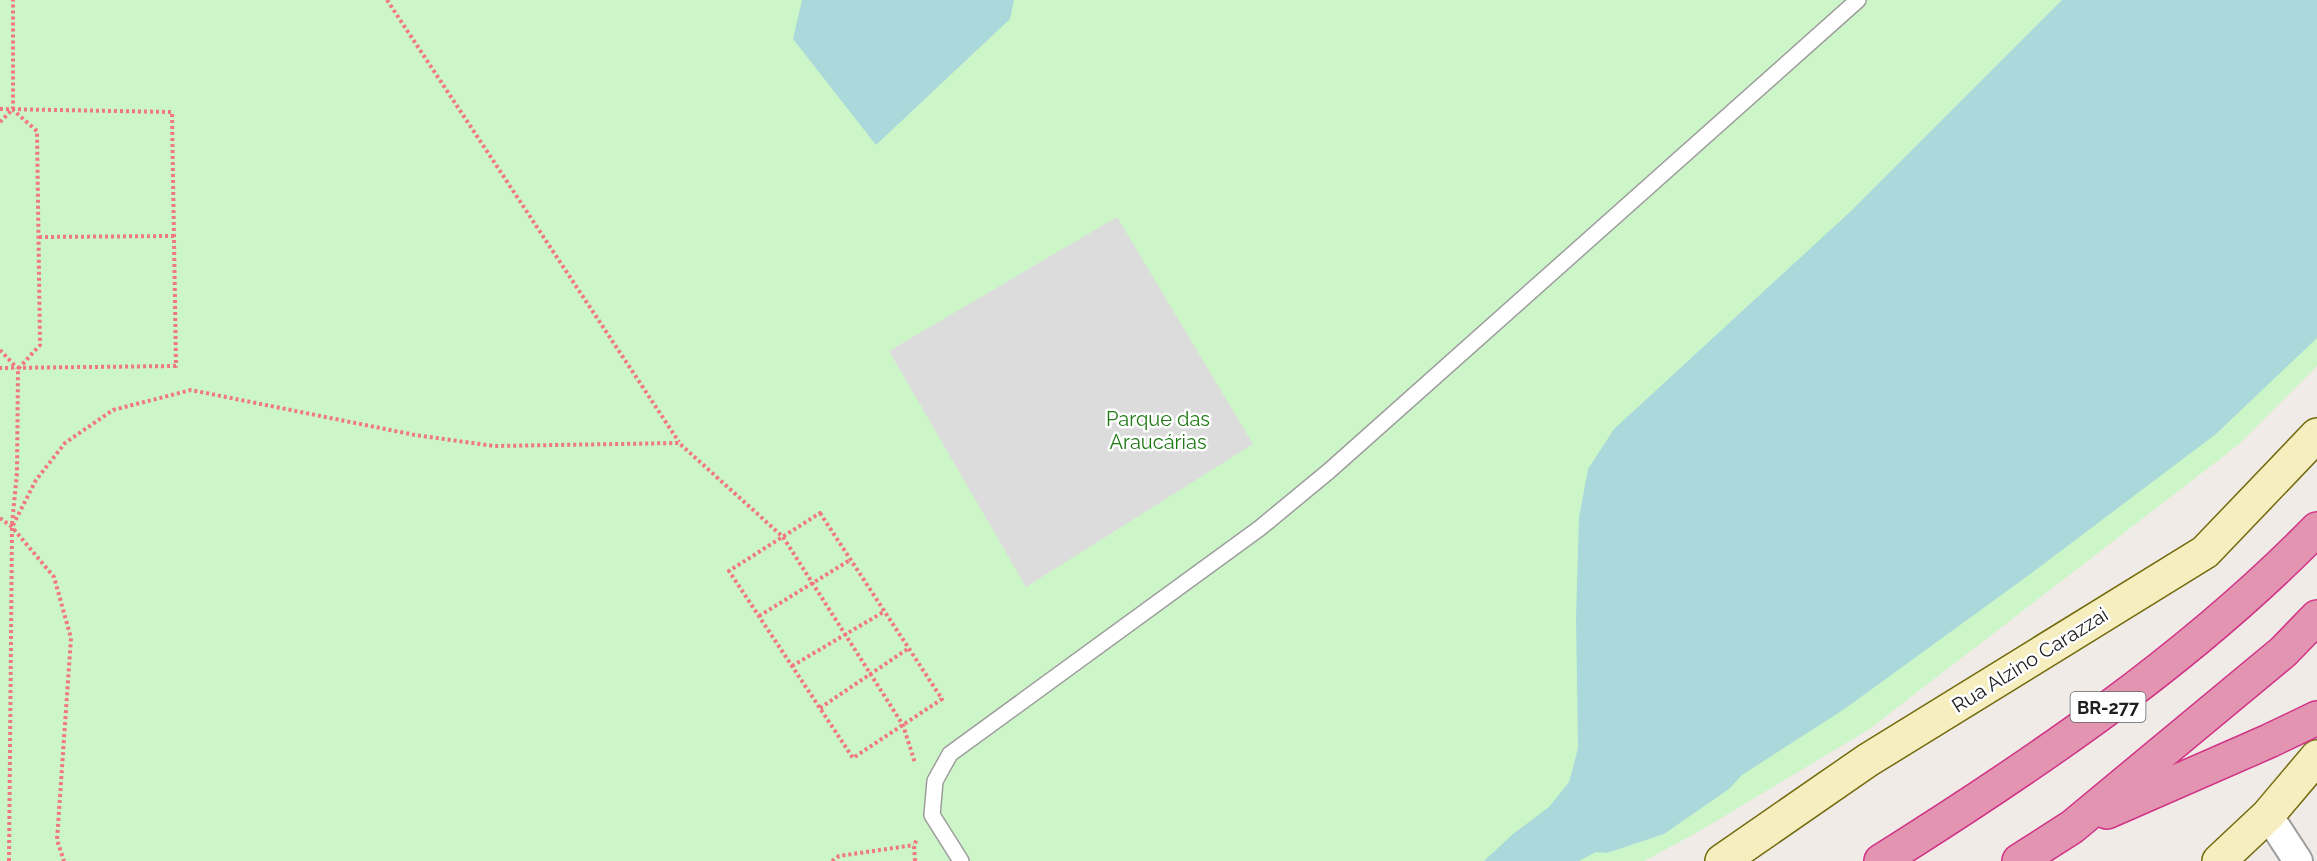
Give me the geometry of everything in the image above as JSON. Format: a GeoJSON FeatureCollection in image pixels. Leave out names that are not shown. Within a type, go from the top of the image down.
{"type":"FeatureCollection","features":[{"type":"Feature","properties":{"kind":"highway","name":"BR-277"},"geometry":{"type":"LineString","coordinates":[[1881,861],[1985,796],[2158,671],[2273,574],[2317,529]]}},
{"type":"Feature","properties":{"kind":"highway"},"geometry":{"type":"LineString","coordinates":[[2019,861],[2072,827],[2283,652],[2317,617]]}},
{"type":"Feature","properties":{"kind":"highway"},"geometry":{"type":"LineString","coordinates":[[2072,827],[2317,718]]}},
{"type":"Feature","properties":{"kind":"main road","name":"Rua Alzino Carazzai"},"geometry":{"type":"LineString","coordinates":[[1722,861],[1868,760],[2205,552],[2317,435]]}},
{"type":"Feature","properties":{"kind":"main road"},"geometry":{"type":"LineString","coordinates":[[2219,861],[2268,815],[2317,757]]}},
{"type":"Feature","properties":{"kind":"street"},"geometry":{"type":"LineString","coordinates":[[2268,815],[2298,861]]}},
{"type":"Feature","properties":{"kind":"lane"},"geometry":{"type":"LineString","coordinates":[[961,861],[932,815],[935,781],[950,754],[1260,528],[1329,471],[1858,0]]}},
{"type":"Feature","properties":{"kind":"path"},"geometry":{"type":"LineString","coordinates":[[0,122],[13,109],[13,0]]}},
{"type":"Feature","properties":{"kind":"path"},"geometry":{"type":"LineString","coordinates":[[387,0],[679,443],[783,537],[903,725],[932,815]]}},
{"type":"Feature","properties":{"kind":"path"},"geometry":{"type":"LineString","coordinates":[[0,109],[172,112],[176,366],[0,368]]}},
{"type":"Feature","properties":{"kind":"path"},"geometry":{"type":"LineString","coordinates":[[9,861],[12,527],[17,473],[18,369],[40,345],[37,131],[13,109]]}},
{"type":"Feature","properties":{"kind":"path"},"geometry":{"type":"LineString","coordinates":[[39,237],[174,236]]}},
{"type":"Feature","properties":{"kind":"path"},"geometry":{"type":"LineString","coordinates":[[0,350],[18,369]]}},
{"type":"Feature","properties":{"kind":"path"},"geometry":{"type":"LineString","coordinates":[[12,527],[36,480],[65,443],[113,410],[191,390],[415,435],[494,446],[679,443]]}},
{"type":"Feature","properties":{"kind":"path"},"geometry":{"type":"LineString","coordinates":[[820,513],[942,699],[853,758],[729,571],[783,537],[820,513]]}},
{"type":"Feature","properties":{"kind":"path"},"geometry":{"type":"LineString","coordinates":[[0,518],[12,527],[54,576],[71,638],[57,840],[64,861]]}},
{"type":"Feature","properties":{"kind":"path"},"geometry":{"type":"LineString","coordinates":[[759,616],[851,560]]}},
{"type":"Feature","properties":{"kind":"path"},"geometry":{"type":"LineString","coordinates":[[792,666],[885,611]]}},
{"type":"Feature","properties":{"kind":"path"},"geometry":{"type":"LineString","coordinates":[[820,708],[909,648]]}},
{"type":"Feature","properties":{"kind":"path"},"geometry":{"type":"LineString","coordinates":[[832,861],[839,856],[914,845],[915,861]]}},
{"type":"Feature","properties":{"kind":"green space","name":"Parque das Araucárias"},"geometry":{"type":"Polygon","coordinates":[[[0,0],[2317,0],[2317,366],[2238,445],[1868,730],[1698,832],[1644,861],[0,861],[0,0]]]}},
{"type":"Feature","properties":{"kind":"shaded area"},"geometry":{"type":"Polygon","coordinates":[[[1117,217],[1253,444],[1026,587],[889,351],[1117,217]]]}},
{"type":"Feature","properties":{"kind":"water"},"geometry":{"type":"Polygon","coordinates":[[[802,0],[1014,0],[1010,19],[876,145],[793,39],[802,0]]]}},
{"type":"Feature","properties":{"kind":"water"},"geometry":{"type":"Polygon","coordinates":[[[2062,0],[2317,0],[2317,338],[2216,434],[2029,575],[1843,710],[1742,775],[1729,789],[1664,834],[1607,853],[1596,852],[1579,861],[1484,861],[1513,834],[1549,807],[1569,782],[1578,748],[1576,617],[1579,517],[1588,469],[1614,429],[1851,211],[2062,0]]]}}]}
